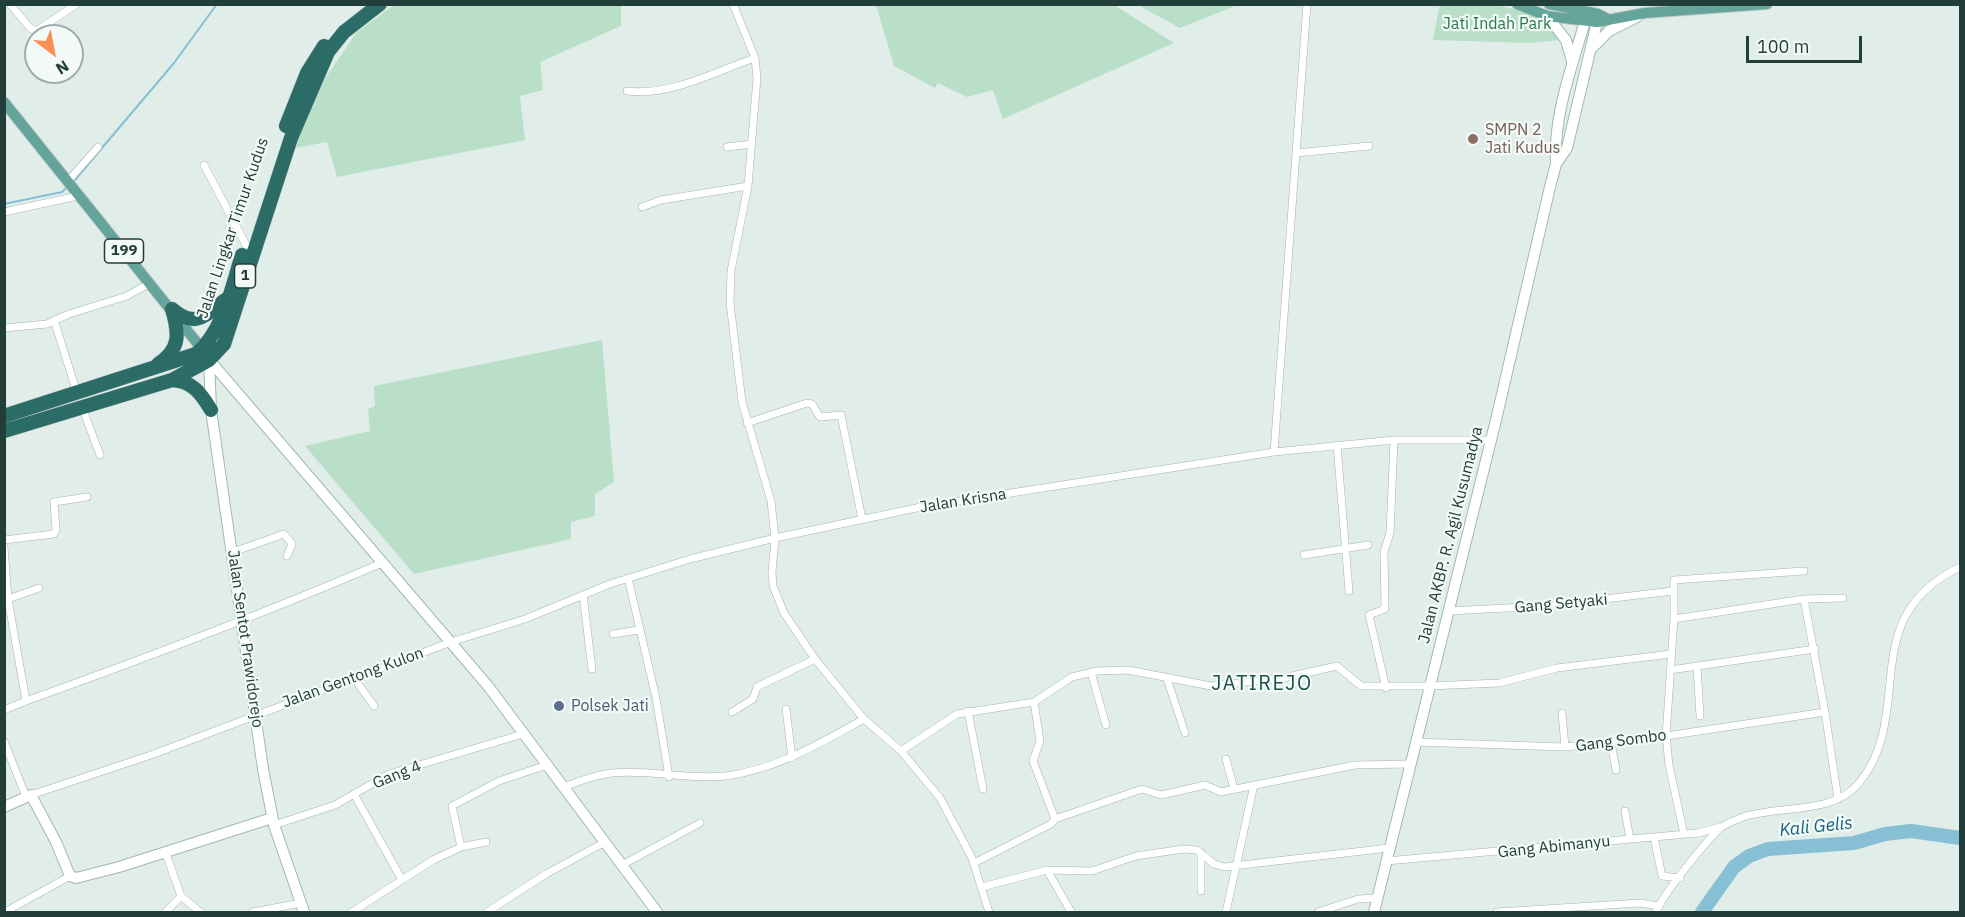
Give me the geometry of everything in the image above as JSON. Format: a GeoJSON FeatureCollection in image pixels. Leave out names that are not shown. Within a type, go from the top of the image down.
{"type":"FeatureCollection","features":[{"type":"Feature","properties":{"kind":"highway","name":"Jalan Lingkar Timur Kudus"},"geometry":{"type":"LineString","coordinates":[[205,355],[219,324],[307,73],[331,37],[368,4]]}},
{"type":"Feature","properties":{"kind":"highway","name":"Jalan Lingkar Timur Kudus"},"geometry":{"type":"LineString","coordinates":[[4,431],[172,380],[224,344],[291,138],[328,52],[344,32],[380,4]]}},
{"type":"Feature","properties":{"kind":"highway"},"geometry":{"type":"LineString","coordinates":[[172,309],[182,318],[199,319],[228,298]]}},
{"type":"Feature","properties":{"kind":"highway"},"geometry":{"type":"LineString","coordinates":[[138,374],[171,354],[177,344],[179,332],[172,309]]}},
{"type":"Feature","properties":{"kind":"highway","name":"Jalan Lingkar Timur Kudus"},"geometry":{"type":"LineString","coordinates":[[4,416],[205,355]]}},
{"type":"Feature","properties":{"kind":"highway"},"geometry":{"type":"LineString","coordinates":[[172,380],[185,381],[192,385],[211,410]]}},
{"type":"Feature","properties":{"kind":"main road"},"geometry":{"type":"LineString","coordinates":[[1517,4],[1548,10],[1595,14],[1645,13],[1767,4]]}},
{"type":"Feature","properties":{"kind":"main road"},"geometry":{"type":"LineString","coordinates":[[1631,4],[1645,13]]}},
{"type":"Feature","properties":{"kind":"main road"},"geometry":{"type":"LineString","coordinates":[[1548,10],[1566,40],[1573,65]]}},
{"type":"Feature","properties":{"kind":"main road"},"geometry":{"type":"LineString","coordinates":[[1591,49],[1616,27],[1645,13]]}},
{"type":"Feature","properties":{"kind":"main road","name":"Jalan AKBP. R. Agil Kusumadya"},"geometry":{"type":"LineString","coordinates":[[1556,165],[1567,148],[1591,49],[1595,14]]}},
{"type":"Feature","properties":{"kind":"main road","name":"Jalan AKBP. R. Agil Kusumadya"},"geometry":{"type":"LineString","coordinates":[[1374,912],[1491,440],[1556,165],[1556,141],[1573,65],[1595,14]]}},
{"type":"Feature","properties":{"kind":"main road","name":"199"},"geometry":{"type":"LineString","coordinates":[[4,102],[172,309],[205,355]]}},
{"type":"Feature","properties":{"kind":"main road","name":"Jalan Sentot Prawidorejo"},"geometry":{"type":"LineString","coordinates":[[205,355],[255,715],[273,821],[303,908]]}},
{"type":"Feature","properties":{"kind":"main road"},"geometry":{"type":"LineString","coordinates":[[205,355],[451,642],[524,734],[657,912]]}},
{"type":"Feature","properties":{"kind":"main road"},"geometry":{"type":"LineString","coordinates":[[4,807],[28,796],[56,842],[70,876],[88,876],[165,851],[273,821]]}},
{"type":"Feature","properties":{"kind":"street"},"geometry":{"type":"LineString","coordinates":[[10,4],[33,31],[40,30],[76,4]]}},
{"type":"Feature","properties":{"kind":"street"},"geometry":{"type":"LineString","coordinates":[[733,4],[755,58],[757,78],[748,186],[731,271],[730,288],[740,392],[747,423],[769,493],[775,538],[772,573],[776,595],[791,624],[815,659],[864,719],[901,751],[940,798],[974,863],[990,912]]}},
{"type":"Feature","properties":{"kind":"street"},"geometry":{"type":"LineString","coordinates":[[1274,452],[1307,4]]}},
{"type":"Feature","properties":{"kind":"street"},"geometry":{"type":"LineString","coordinates":[[627,92],[648,93],[668,90],[755,58]]}},
{"type":"Feature","properties":{"kind":"street"},"geometry":{"type":"LineString","coordinates":[[727,147],[752,144]]}},
{"type":"Feature","properties":{"kind":"street"},"geometry":{"type":"LineString","coordinates":[[1296,153],[1369,146]]}},
{"type":"Feature","properties":{"kind":"street"},"geometry":{"type":"LineString","coordinates":[[68,181],[98,147]]}},
{"type":"Feature","properties":{"kind":"street"},"geometry":{"type":"LineString","coordinates":[[204,165],[246,245]]}},
{"type":"Feature","properties":{"kind":"street"},"geometry":{"type":"LineString","coordinates":[[642,207],[673,198],[748,186]]}},
{"type":"Feature","properties":{"kind":"street"},"geometry":{"type":"LineString","coordinates":[[4,212],[77,194]]}},
{"type":"Feature","properties":{"kind":"street"},"geometry":{"type":"LineString","coordinates":[[4,328],[31,328],[127,296],[150,283]]}},
{"type":"Feature","properties":{"kind":"street"},"geometry":{"type":"LineString","coordinates":[[54,320],[77,393]]}},
{"type":"Feature","properties":{"kind":"street"},"geometry":{"type":"LineString","coordinates":[[747,423],[807,403],[812,404],[820,417],[841,415],[862,519]]}},
{"type":"Feature","properties":{"kind":"street"},"geometry":{"type":"LineString","coordinates":[[82,408],[100,455]]}},
{"type":"Feature","properties":{"kind":"street"},"geometry":{"type":"LineString","coordinates":[[1386,688],[1369,615],[1385,609],[1384,552],[1390,533],[1394,440]]}},
{"type":"Feature","properties":{"kind":"street","name":"Jalan Krisna"},"geometry":{"type":"LineString","coordinates":[[451,642],[525,619],[628,578],[690,559],[862,519],[1274,452],[1337,444],[1394,440],[1491,440]]}},
{"type":"Feature","properties":{"kind":"street"},"geometry":{"type":"LineString","coordinates":[[1337,444],[1343,547],[1349,591]]}},
{"type":"Feature","properties":{"kind":"street"},"geometry":{"type":"LineString","coordinates":[[4,540],[55,533],[54,502],[87,497]]}},
{"type":"Feature","properties":{"kind":"street"},"geometry":{"type":"LineString","coordinates":[[233,552],[284,534],[292,544],[287,556]]}},
{"type":"Feature","properties":{"kind":"street"},"geometry":{"type":"LineString","coordinates":[[1304,555],[1343,547],[1368,545]]}},
{"type":"Feature","properties":{"kind":"street"},"geometry":{"type":"LineString","coordinates":[[4,547],[8,599],[26,701]]}},
{"type":"Feature","properties":{"kind":"street"},"geometry":{"type":"LineString","coordinates":[[4,710],[202,634],[243,622],[382,563]]}},
{"type":"Feature","properties":{"kind":"street"},"geometry":{"type":"LineString","coordinates":[[1804,599],[1826,711],[1838,799],[1857,785],[1877,753],[1894,648],[1908,612],[1928,586],[1960,567]]}},
{"type":"Feature","properties":{"kind":"street"},"geometry":{"type":"LineString","coordinates":[[1684,834],[1669,765],[1666,736],[1674,619],[1674,580],[1803,571]]}},
{"type":"Feature","properties":{"kind":"street"},"geometry":{"type":"LineString","coordinates":[[628,578],[656,698],[669,777]]}},
{"type":"Feature","properties":{"kind":"street"},"geometry":{"type":"LineString","coordinates":[[8,599],[39,588]]}},
{"type":"Feature","properties":{"kind":"street","name":"Gang Setyaki"},"geometry":{"type":"LineString","coordinates":[[1449,611],[1545,606],[1673,591]]}},
{"type":"Feature","properties":{"kind":"street"},"geometry":{"type":"LineString","coordinates":[[582,595],[592,669]]}},
{"type":"Feature","properties":{"kind":"street"},"geometry":{"type":"LineString","coordinates":[[1674,619],[1804,599],[1844,598]]}},
{"type":"Feature","properties":{"kind":"street"},"geometry":{"type":"LineString","coordinates":[[613,634],[639,630]]}},
{"type":"Feature","properties":{"kind":"street","name":"Jalan Gentong Kulon"},"geometry":{"type":"LineString","coordinates":[[28,796],[151,755],[451,642]]}},
{"type":"Feature","properties":{"kind":"street"},"geometry":{"type":"LineString","coordinates":[[1670,670],[1815,650]]}},
{"type":"Feature","properties":{"kind":"street"},"geometry":{"type":"LineString","coordinates":[[901,751],[950,718],[968,711],[1034,702],[1067,680],[1091,672],[1117,669],[1200,685],[1222,686],[1283,678],[1337,666],[1361,686],[1386,688],[1506,682],[1557,668],[1671,654]]}},
{"type":"Feature","properties":{"kind":"street"},"geometry":{"type":"LineString","coordinates":[[732,712],[753,699],[755,688],[761,684],[815,659]]}},
{"type":"Feature","properties":{"kind":"street"},"geometry":{"type":"LineString","coordinates":[[1697,666],[1700,716]]}},
{"type":"Feature","properties":{"kind":"street"},"geometry":{"type":"LineString","coordinates":[[1091,672],[1106,725]]}},
{"type":"Feature","properties":{"kind":"street"},"geometry":{"type":"LineString","coordinates":[[354,678],[374,706]]}},
{"type":"Feature","properties":{"kind":"street"},"geometry":{"type":"LineString","coordinates":[[1167,679],[1185,733]]}},
{"type":"Feature","properties":{"kind":"street"},"geometry":{"type":"LineString","coordinates":[[1034,702],[1040,741],[1033,761],[1055,819]]}},
{"type":"Feature","properties":{"kind":"street"},"geometry":{"type":"LineString","coordinates":[[786,709],[792,758]]}},
{"type":"Feature","properties":{"kind":"street"},"geometry":{"type":"LineString","coordinates":[[968,711],[983,789]]}},
{"type":"Feature","properties":{"kind":"street","name":"Gang Sombo"},"geometry":{"type":"LineString","coordinates":[[1415,742],[1565,747],[1666,736],[1826,711]]}},
{"type":"Feature","properties":{"kind":"street"},"geometry":{"type":"LineString","coordinates":[[1562,713],[1565,747]]}},
{"type":"Feature","properties":{"kind":"street"},"geometry":{"type":"LineString","coordinates":[[564,788],[609,773],[635,772],[669,777],[755,771],[792,758],[864,719]]}},
{"type":"Feature","properties":{"kind":"street","name":"Gang 4"},"geometry":{"type":"LineString","coordinates":[[273,821],[335,805],[389,774],[524,734]]}},
{"type":"Feature","properties":{"kind":"street"},"geometry":{"type":"LineString","coordinates":[[4,741],[28,796]]}},
{"type":"Feature","properties":{"kind":"street"},"geometry":{"type":"LineString","coordinates":[[1611,742],[1616,770]]}},
{"type":"Feature","properties":{"kind":"street"},"geometry":{"type":"LineString","coordinates":[[1226,759],[1234,789]]}},
{"type":"Feature","properties":{"kind":"street"},"geometry":{"type":"LineString","coordinates":[[974,863],[1055,819],[1142,789],[1161,795],[1200,785],[1221,792],[1355,765],[1409,764]]}},
{"type":"Feature","properties":{"kind":"street"},"geometry":{"type":"LineString","coordinates":[[461,847],[452,806],[499,781],[547,765]]}},
{"type":"Feature","properties":{"kind":"street"},"geometry":{"type":"LineString","coordinates":[[1226,912],[1254,785]]}},
{"type":"Feature","properties":{"kind":"street"},"geometry":{"type":"LineString","coordinates":[[354,794],[402,880]]}},
{"type":"Feature","properties":{"kind":"street","name":"Gang Abimanyu"},"geometry":{"type":"LineString","coordinates":[[1386,861],[1684,834],[1720,828],[1754,814],[1838,799]]}},
{"type":"Feature","properties":{"kind":"street"},"geometry":{"type":"LineString","coordinates":[[1625,811],[1630,839]]}},
{"type":"Feature","properties":{"kind":"street"},"geometry":{"type":"LineString","coordinates":[[622,865],[700,823]]}},
{"type":"Feature","properties":{"kind":"street"},"geometry":{"type":"LineString","coordinates":[[1497,912],[1640,903],[1657,909],[1720,828]]}},
{"type":"Feature","properties":{"kind":"street"},"geometry":{"type":"LineString","coordinates":[[1654,837],[1662,876],[1680,878]]}},
{"type":"Feature","properties":{"kind":"street"},"geometry":{"type":"LineString","coordinates":[[352,912],[433,860],[461,847],[486,842]]}},
{"type":"Feature","properties":{"kind":"street"},"geometry":{"type":"LineString","coordinates":[[487,912],[546,874],[605,842]]}},
{"type":"Feature","properties":{"kind":"street"},"geometry":{"type":"LineString","coordinates":[[982,887],[1047,870],[1092,871],[1136,856],[1184,849],[1201,853],[1218,866],[1235,867],[1352,850],[1389,848]]}},
{"type":"Feature","properties":{"kind":"street"},"geometry":{"type":"LineString","coordinates":[[165,851],[180,896],[200,912]]}},
{"type":"Feature","properties":{"kind":"street"},"geometry":{"type":"LineString","coordinates":[[1201,853],[1201,891]]}},
{"type":"Feature","properties":{"kind":"street"},"geometry":{"type":"LineString","coordinates":[[1047,870],[1071,912]]}},
{"type":"Feature","properties":{"kind":"street"},"geometry":{"type":"LineString","coordinates":[[5,912],[70,876]]}},
{"type":"Feature","properties":{"kind":"street"},"geometry":{"type":"LineString","coordinates":[[166,912],[180,896]]}},
{"type":"Feature","properties":{"kind":"street"},"geometry":{"type":"LineString","coordinates":[[1318,912],[1358,899],[1377,898]]}},
{"type":"Feature","properties":{"kind":"street"},"geometry":{"type":"LineString","coordinates":[[253,912],[303,908]]}},
{"type":"Feature","properties":{"kind":"green space","name":"Jati Indah Park"},"geometry":{"type":"Polygon","coordinates":[[[1440,4],[1490,5],[1524,11],[1551,27],[1560,40],[1529,43],[1433,40],[1440,4]]]}},
{"type":"Feature","properties":{"kind":"green space"},"geometry":{"type":"Polygon","coordinates":[[[394,5],[621,5],[621,26],[540,62],[543,90],[520,96],[525,140],[337,177],[327,142],[296,148],[308,109],[320,86],[356,33],[394,5]]]}},
{"type":"Feature","properties":{"kind":"green space"},"geometry":{"type":"Polygon","coordinates":[[[876,5],[1114,5],[1174,43],[1003,119],[993,90],[967,97],[938,83],[935,88],[894,66],[876,5]]]}},
{"type":"Feature","properties":{"kind":"green space"},"geometry":{"type":"Polygon","coordinates":[[[1138,5],[1237,5],[1180,28],[1138,5]]]}},
{"type":"Feature","properties":{"kind":"green space"},"geometry":{"type":"Polygon","coordinates":[[[602,340],[614,482],[595,494],[595,516],[571,522],[571,539],[414,574],[305,446],[370,431],[368,409],[375,406],[374,386],[602,340]]]}},
{"type":"Feature","properties":{"kind":"waterway"},"geometry":{"type":"LineString","coordinates":[[74,181],[174,63],[217,4]]}},
{"type":"Feature","properties":{"kind":"waterway"},"geometry":{"type":"LineString","coordinates":[[4,204],[62,192],[67,187]]}},
{"type":"Feature","properties":{"kind":"waterway","name":"Kali Gelis"},"geometry":{"type":"LineString","coordinates":[[1702,912],[1734,867],[1749,856],[1768,849],[1854,843],[1885,834],[1911,831],[1960,838]]}},
{"type":"Feature","properties":{"kind":"place","name":"SMPN 2 Jati Kudus"},"geometry":{"type":"Point","coordinates":[1473,139]}},
{"type":"Feature","properties":{"kind":"place","name":"Polsek Jati"},"geometry":{"type":"Point","coordinates":[559,706]}},
{"type":"Feature","properties":{"kind":"district","name":"JATIREJO"},"geometry":{"type":"Point","coordinates":[1262,684]}}]}
